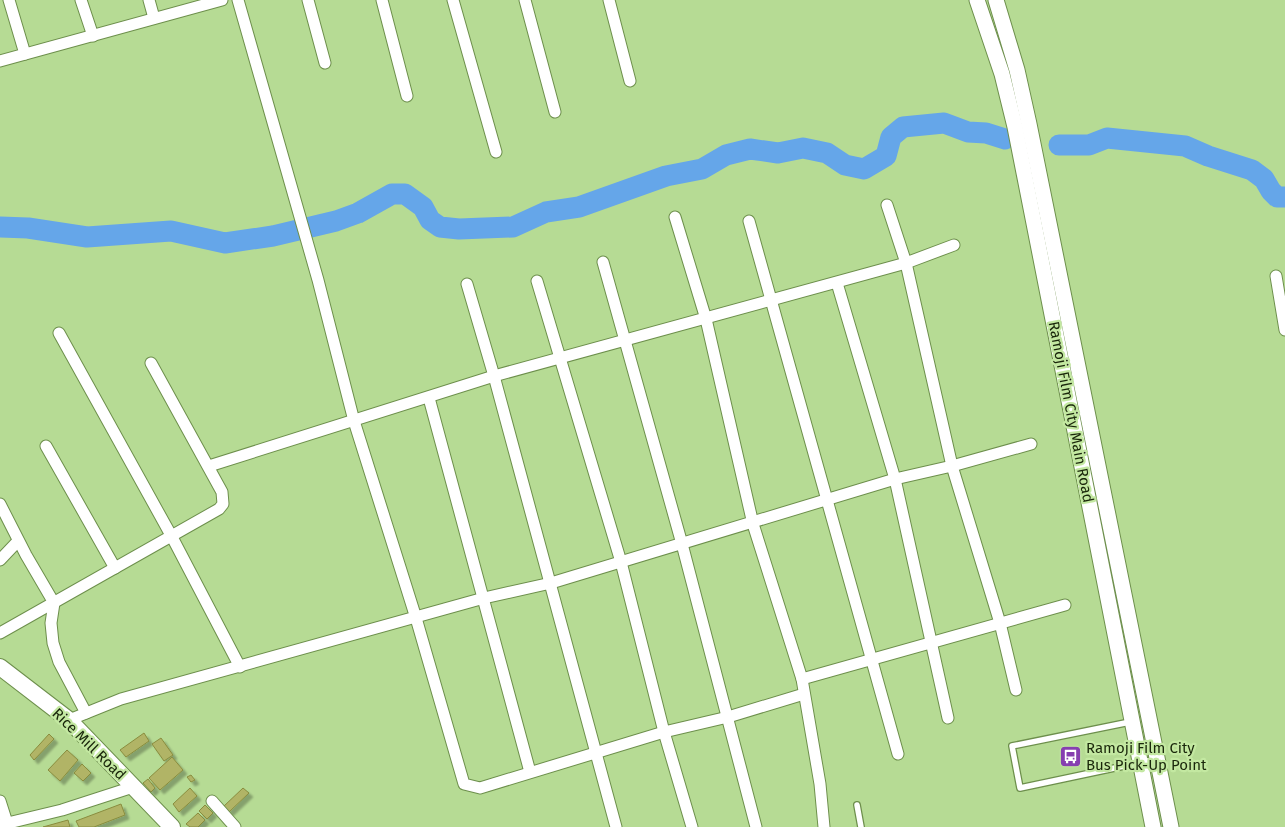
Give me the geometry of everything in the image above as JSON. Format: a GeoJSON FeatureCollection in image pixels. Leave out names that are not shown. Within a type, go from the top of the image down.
{"type":"FeatureCollection","features":[{"type":"Feature","properties":{"kind":"main road","name":"Rice Mill Road"},"geometry":{"type":"LineString","coordinates":[[0,667],[69,720],[172,827]]}},
{"type":"Feature","properties":{"kind":"street"},"geometry":{"type":"LineString","coordinates":[[9,0],[25,54]]}},
{"type":"Feature","properties":{"kind":"street"},"geometry":{"type":"LineString","coordinates":[[81,0],[92,36]]}},
{"type":"Feature","properties":{"kind":"street"},"geometry":{"type":"LineString","coordinates":[[149,0],[154,18]]}},
{"type":"Feature","properties":{"kind":"street"},"geometry":{"type":"LineString","coordinates":[[0,61],[222,0]]}},
{"type":"Feature","properties":{"kind":"street"},"geometry":{"type":"LineString","coordinates":[[238,0],[318,280],[354,421],[416,618],[464,784],[480,788],[594,752],[664,732],[728,717],[804,694]]}},
{"type":"Feature","properties":{"kind":"street"},"geometry":{"type":"LineString","coordinates":[[308,0],[325,63]]}},
{"type":"Feature","properties":{"kind":"street"},"geometry":{"type":"LineString","coordinates":[[382,0],[407,96]]}},
{"type":"Feature","properties":{"kind":"street"},"geometry":{"type":"LineString","coordinates":[[453,0],[496,152]]}},
{"type":"Feature","properties":{"kind":"street"},"geometry":{"type":"LineString","coordinates":[[525,0],[554,112]]}},
{"type":"Feature","properties":{"kind":"street"},"geometry":{"type":"LineString","coordinates":[[609,0],[630,82]]}},
{"type":"Feature","properties":{"kind":"street","name":"Ramoji Film City Main Road"},"geometry":{"type":"LineString","coordinates":[[977,0],[1002,74],[1015,127],[1153,827]]}},
{"type":"Feature","properties":{"kind":"street","name":"Ramoji Film City Main Road"},"geometry":{"type":"LineString","coordinates":[[996,0],[1019,79],[1171,827]]}},
{"type":"Feature","properties":{"kind":"street"},"geometry":{"type":"LineString","coordinates":[[887,205],[906,264],[952,466],[1000,623],[1016,690]]}},
{"type":"Feature","properties":{"kind":"street"},"geometry":{"type":"LineString","coordinates":[[675,217],[706,319],[753,524],[802,679],[820,784],[824,827]]}},
{"type":"Feature","properties":{"kind":"street"},"geometry":{"type":"LineString","coordinates":[[749,221],[898,754]]}},
{"type":"Feature","properties":{"kind":"street"},"geometry":{"type":"LineString","coordinates":[[209,466],[494,376],[560,360],[906,264],[954,245]]}},
{"type":"Feature","properties":{"kind":"street"},"geometry":{"type":"LineString","coordinates":[[603,262],[682,544],[756,827]]}},
{"type":"Feature","properties":{"kind":"street"},"geometry":{"type":"LineString","coordinates":[[1276,276],[1285,330]]}},
{"type":"Feature","properties":{"kind":"street"},"geometry":{"type":"LineString","coordinates":[[537,281],[621,562],[664,732],[692,827]]}},
{"type":"Feature","properties":{"kind":"street"},"geometry":{"type":"LineString","coordinates":[[837,283],[895,479],[948,718]]}},
{"type":"Feature","properties":{"kind":"street"},"geometry":{"type":"LineString","coordinates":[[467,284],[551,583],[594,752],[616,827]]}},
{"type":"Feature","properties":{"kind":"street"},"geometry":{"type":"LineString","coordinates":[[59,333],[172,536],[240,667]]}},
{"type":"Feature","properties":{"kind":"street"},"geometry":{"type":"LineString","coordinates":[[0,633],[219,509],[223,504],[222,492],[209,466],[151,362]]}},
{"type":"Feature","properties":{"kind":"street"},"geometry":{"type":"LineString","coordinates":[[429,398],[530,772]]}},
{"type":"Feature","properties":{"kind":"street"},"geometry":{"type":"LineString","coordinates":[[69,720],[120,698],[240,667],[484,598],[551,583],[753,524],[895,479],[952,466],[1031,444]]}},
{"type":"Feature","properties":{"kind":"street"},"geometry":{"type":"LineString","coordinates":[[46,446],[115,568]]}},
{"type":"Feature","properties":{"kind":"street"},"geometry":{"type":"LineString","coordinates":[[0,504],[54,603],[51,623],[53,643],[59,662],[86,713]]}},
{"type":"Feature","properties":{"kind":"street"},"geometry":{"type":"LineString","coordinates":[[0,560],[18,540]]}},
{"type":"Feature","properties":{"kind":"street"},"geometry":{"type":"LineString","coordinates":[[802,679],[1064,605]]}},
{"type":"Feature","properties":{"kind":"street"},"geometry":{"type":"LineString","coordinates":[[0,801],[3,824],[62,810],[133,787]]}},
{"type":"Feature","properties":{"kind":"street"},"geometry":{"type":"LineString","coordinates":[[212,801],[230,825]]}},
{"type":"Feature","properties":{"kind":"lane"},"geometry":{"type":"LineString","coordinates":[[1132,722],[1012,746],[1020,788],[1157,759]]}},
{"type":"Feature","properties":{"kind":"lane"},"geometry":{"type":"LineString","coordinates":[[857,805],[861,827]]}},
{"type":"Feature","properties":{"kind":"building"},"geometry":{"type":"Polygon","coordinates":[[[144,733],[149,741],[126,757],[120,750],[144,733]]]}},
{"type":"Feature","properties":{"kind":"building"},"geometry":{"type":"Polygon","coordinates":[[[49,734],[54,739],[34,760],[30,755],[49,734]]]}},
{"type":"Feature","properties":{"kind":"building"},"geometry":{"type":"Polygon","coordinates":[[[161,738],[173,755],[164,761],[152,744],[161,738]]]}},
{"type":"Feature","properties":{"kind":"building"},"geometry":{"type":"Polygon","coordinates":[[[67,750],[78,760],[60,781],[48,770],[67,750]]]}},
{"type":"Feature","properties":{"kind":"building"},"geometry":{"type":"Polygon","coordinates":[[[172,757],[183,770],[160,790],[149,778],[172,757]]]}},
{"type":"Feature","properties":{"kind":"building"},"geometry":{"type":"Polygon","coordinates":[[[82,764],[91,773],[83,781],[74,773],[82,764]]]}},
{"type":"Feature","properties":{"kind":"building"},"geometry":{"type":"Polygon","coordinates":[[[191,775],[195,780],[191,782],[187,777],[191,775]]]}},
{"type":"Feature","properties":{"kind":"building"},"geometry":{"type":"Polygon","coordinates":[[[148,779],[155,788],[151,792],[143,783],[148,779]]]}},
{"type":"Feature","properties":{"kind":"building"},"geometry":{"type":"Polygon","coordinates":[[[190,788],[197,796],[179,812],[173,804],[190,788]]]}},
{"type":"Feature","properties":{"kind":"building"},"geometry":{"type":"Polygon","coordinates":[[[243,788],[249,793],[229,812],[224,806],[243,788]]]}},
{"type":"Feature","properties":{"kind":"building"},"geometry":{"type":"Polygon","coordinates":[[[121,804],[125,815],[94,827],[79,827],[76,821],[121,804]]]}},
{"type":"Feature","properties":{"kind":"building"},"geometry":{"type":"Polygon","coordinates":[[[205,805],[213,813],[207,819],[199,811],[205,805]]]}},
{"type":"Feature","properties":{"kind":"building"},"geometry":{"type":"Polygon","coordinates":[[[198,813],[205,820],[198,827],[190,827],[186,824],[198,813]]]}},
{"type":"Feature","properties":{"kind":"building"},"geometry":{"type":"Polygon","coordinates":[[[68,820],[70,827],[43,827],[68,820]]]}},
{"type":"Feature","properties":{"kind":"waterway"},"geometry":{"type":"LineString","coordinates":[[0,227],[28,228],[87,237],[171,231],[225,243],[273,236],[336,221],[358,213],[392,194],[405,194],[423,207],[430,220],[440,227],[459,229],[513,227],[546,212],[579,207],[666,176],[702,169],[726,155],[750,149],[778,153],[803,148],[827,153],[845,165],[864,169],[886,156],[891,137],[903,127],[944,123],[968,132],[986,133],[1005,139]]}},
{"type":"Feature","properties":{"kind":"waterway"},"geometry":{"type":"LineString","coordinates":[[1059,145],[1089,145],[1107,138],[1185,146],[1208,156],[1252,170],[1264,179],[1277,197],[1285,197]]}},
{"type":"Feature","properties":{"kind":"place","name":"Ramoji Film City Bus Pick-Up Point"},"geometry":{"type":"Point","coordinates":[1070,757]}}]}
